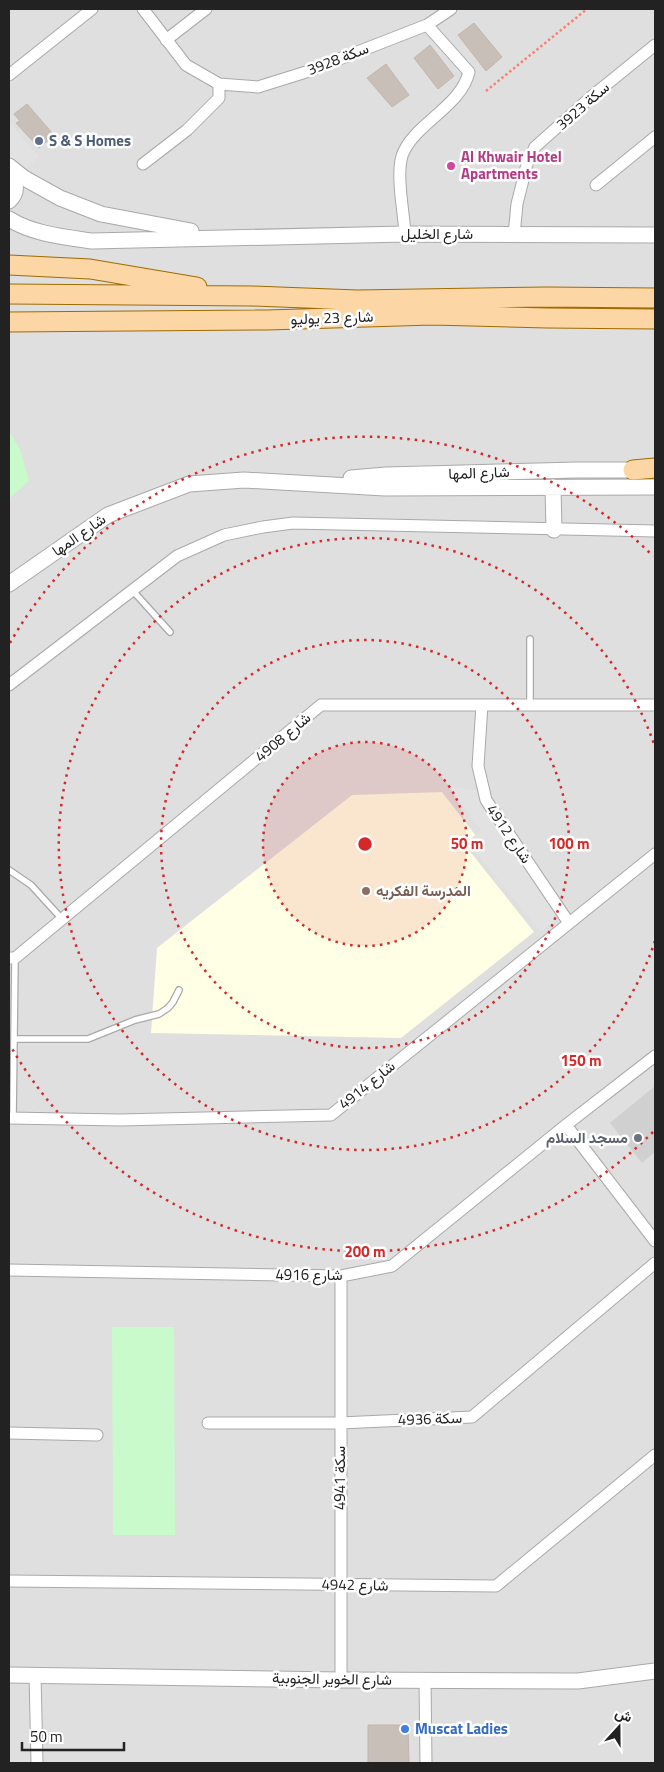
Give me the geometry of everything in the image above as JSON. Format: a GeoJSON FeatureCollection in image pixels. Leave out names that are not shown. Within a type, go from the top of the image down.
{"type":"FeatureCollection","features":[{"type":"Feature","properties":{"kind":"main road"},"geometry":{"type":"LineString","coordinates":[[9,264],[90,268],[252,296]]}},
{"type":"Feature","properties":{"kind":"main road","name":"شارع 23 يوليو"},"geometry":{"type":"LineString","coordinates":[[9,294],[252,296],[357,300],[547,297],[655,298]]}},
{"type":"Feature","properties":{"kind":"main road","name":"شارع 23 يوليو"},"geometry":{"type":"LineString","coordinates":[[9,322],[268,320],[432,315],[655,318]]}},
{"type":"Feature","properties":{"kind":"main road"},"geometry":{"type":"LineString","coordinates":[[9,333],[135,321]]}},
{"type":"Feature","properties":{"kind":"main road"},"geometry":{"type":"LineString","coordinates":[[633,470],[655,469]]}},
{"type":"Feature","properties":{"kind":"street"},"geometry":{"type":"LineString","coordinates":[[9,75],[92,9]]}},
{"type":"Feature","properties":{"kind":"street","name":"سكة 3928"},"geometry":{"type":"LineString","coordinates":[[143,9],[186,65],[219,84],[258,87],[306,72],[427,24],[451,9]]}},
{"type":"Feature","properties":{"kind":"street"},"geometry":{"type":"LineString","coordinates":[[166,40],[206,9]]}},
{"type":"Feature","properties":{"kind":"street"},"geometry":{"type":"LineString","coordinates":[[406,234],[400,173],[402,157],[407,145],[459,93],[466,83],[469,72],[427,24]]}},
{"type":"Feature","properties":{"kind":"street","name":"سكة 3923"},"geometry":{"type":"LineString","coordinates":[[514,235],[517,204],[527,164],[535,147],[591,97],[655,45]]}},
{"type":"Feature","properties":{"kind":"street"},"geometry":{"type":"LineString","coordinates":[[143,164],[187,130],[219,98],[219,84]]}},
{"type":"Feature","properties":{"kind":"street"},"geometry":{"type":"LineString","coordinates":[[599,182],[655,137]]}},
{"type":"Feature","properties":{"kind":"street","name":"شارع الخليل"},"geometry":{"type":"LineString","coordinates":[[9,166],[24,178],[60,198],[101,214],[219,237]]}},
{"type":"Feature","properties":{"kind":"street"},"geometry":{"type":"LineString","coordinates":[[9,171],[16,185],[15,193],[9,201]]}},
{"type":"Feature","properties":{"kind":"street","name":"شارع الخليل"},"geometry":{"type":"LineString","coordinates":[[9,218],[21,226],[58,236],[92,241],[406,234],[655,235]]}},
{"type":"Feature","properties":{"kind":"street","name":"شارع المها"},"geometry":{"type":"LineString","coordinates":[[302,483],[386,475],[633,470]]}},
{"type":"Feature","properties":{"kind":"street","name":"شارع المها"},"geometry":{"type":"LineString","coordinates":[[9,584],[108,515],[189,484],[244,480],[385,488],[655,487]]}},
{"type":"Feature","properties":{"kind":"street"},"geometry":{"type":"LineString","coordinates":[[553,487],[554,530]]}},
{"type":"Feature","properties":{"kind":"street"},"geometry":{"type":"LineString","coordinates":[[9,685],[177,556],[224,536],[263,526],[293,524],[655,531]]}},
{"type":"Feature","properties":{"kind":"street","name":"4908 شارع"},"geometry":{"type":"LineString","coordinates":[[12,958],[321,705],[655,705]]}},
{"type":"Feature","properties":{"kind":"street","name":"4912 شارع"},"geometry":{"type":"LineString","coordinates":[[482,705],[478,766],[486,800],[568,922]]}},
{"type":"Feature","properties":{"kind":"street","name":"4914 شارع"},"geometry":{"type":"LineString","coordinates":[[11,1118],[120,1120],[330,1115],[655,854]]}},
{"type":"Feature","properties":{"kind":"street","name":"4916 شارع"},"geometry":{"type":"LineString","coordinates":[[9,1270],[341,1276],[392,1266],[566,1125],[655,1056]]}},
{"type":"Feature","properties":{"kind":"street"},"geometry":{"type":"LineString","coordinates":[[566,1125],[655,1240]]}},
{"type":"Feature","properties":{"kind":"street","name":"سكة 4936"},"geometry":{"type":"LineString","coordinates":[[208,1423],[340,1423],[472,1417],[655,1263]]}},
{"type":"Feature","properties":{"kind":"street","name":"سكة 4941"},"geometry":{"type":"LineString","coordinates":[[341,1276],[341,1680]]}},
{"type":"Feature","properties":{"kind":"street"},"geometry":{"type":"LineString","coordinates":[[9,1433],[96,1435]]}},
{"type":"Feature","properties":{"kind":"street","name":"4942 شارع"},"geometry":{"type":"LineString","coordinates":[[9,1581],[496,1586],[655,1455]]}},
{"type":"Feature","properties":{"kind":"street","name":"شارع الخوير الجنوبية"},"geometry":{"type":"LineString","coordinates":[[9,1674],[341,1680],[578,1681],[655,1671]]}},
{"type":"Feature","properties":{"kind":"street"},"geometry":{"type":"LineString","coordinates":[[35,1674],[37,1763]]}},
{"type":"Feature","properties":{"kind":"street"},"geometry":{"type":"LineString","coordinates":[[425,1680],[426,1763]]}},
{"type":"Feature","properties":{"kind":"lane"},"geometry":{"type":"LineString","coordinates":[[133,591],[170,632]]}},
{"type":"Feature","properties":{"kind":"lane"},"geometry":{"type":"LineString","coordinates":[[530,639],[530,705]]}},
{"type":"Feature","properties":{"kind":"lane"},"geometry":{"type":"LineString","coordinates":[[9,870],[31,885],[62,919]]}},
{"type":"Feature","properties":{"kind":"lane"},"geometry":{"type":"LineString","coordinates":[[11,1118],[14,1039],[12,958]]}},
{"type":"Feature","properties":{"kind":"lane"},"geometry":{"type":"LineString","coordinates":[[14,1039],[88,1039],[135,1020],[159,1014],[168,1008],[179,990]]}},
{"type":"Feature","properties":{"kind":"path"},"geometry":{"type":"LineString","coordinates":[[486,91],[588,9]]}},
{"type":"Feature","properties":{"kind":"shaded area"},"geometry":{"type":"Polygon","coordinates":[[[9,9],[655,9],[655,1763],[9,1763],[9,9]]]}},
{"type":"Feature","properties":{"kind":"shaded area"},"geometry":{"type":"Polygon","coordinates":[[[9,122],[39,157],[24,170],[9,160],[9,122]]]}},
{"type":"Feature","properties":{"kind":"shaded area"},"geometry":{"type":"Polygon","coordinates":[[[448,785],[478,791],[567,910],[541,932],[467,842],[481,830],[448,785]]]}},
{"type":"Feature","properties":{"kind":"shaded area","name":"المدرسة الفكريه"},"geometry":{"type":"Polygon","coordinates":[[[442,792],[479,840],[468,849],[534,932],[401,1038],[151,1033],[157,948],[352,795],[442,792]]]}},
{"type":"Feature","properties":{"kind":"shaded area","name":"مسجد السلام"},"geometry":{"type":"Polygon","coordinates":[[[655,1086],[655,1152],[642,1163],[610,1123],[655,1086]]]}},
{"type":"Feature","properties":{"kind":"green space"},"geometry":{"type":"Polygon","coordinates":[[[9,431],[20,449],[29,481],[9,499],[9,431]]]}},
{"type":"Feature","properties":{"kind":"green space"},"geometry":{"type":"Polygon","coordinates":[[[112,1327],[174,1327],[175,1535],[113,1535],[112,1327]]]}},
{"type":"Feature","properties":{"kind":"building"},"geometry":{"type":"Polygon","coordinates":[[[474,23],[502,57],[486,71],[458,35],[474,23]]]}},
{"type":"Feature","properties":{"kind":"building"},"geometry":{"type":"Polygon","coordinates":[[[430,45],[454,76],[438,89],[414,58],[430,45]]]}},
{"type":"Feature","properties":{"kind":"building"},"geometry":{"type":"Polygon","coordinates":[[[386,64],[409,95],[392,107],[367,78],[386,64]]]}},
{"type":"Feature","properties":{"kind":"building"},"geometry":{"type":"Polygon","coordinates":[[[27,104],[54,135],[39,148],[16,123],[20,121],[14,114],[27,104]]]}},
{"type":"Feature","properties":{"kind":"building"},"geometry":{"type":"Polygon","coordinates":[[[368,1725],[408,1725],[409,1763],[368,1763],[368,1725]]]}},
{"type":"Feature","properties":{"kind":"place","name":"S & S Homes"},"geometry":{"type":"Point","coordinates":[39,141]}},
{"type":"Feature","properties":{"kind":"place","name":"Al Khwair Hotel Apartments"},"geometry":{"type":"Point","coordinates":[451,166]}},
{"type":"Feature","properties":{"kind":"place","name":"المدرسة الفكريه"},"geometry":{"type":"Point","coordinates":[366,891]}},
{"type":"Feature","properties":{"kind":"place","name":"مسجد السلام"},"geometry":{"type":"Point","coordinates":[638,1138]}},
{"type":"Feature","properties":{"kind":"place","name":"Muscat Ladies"},"geometry":{"type":"Point","coordinates":[405,1729]}}]}
